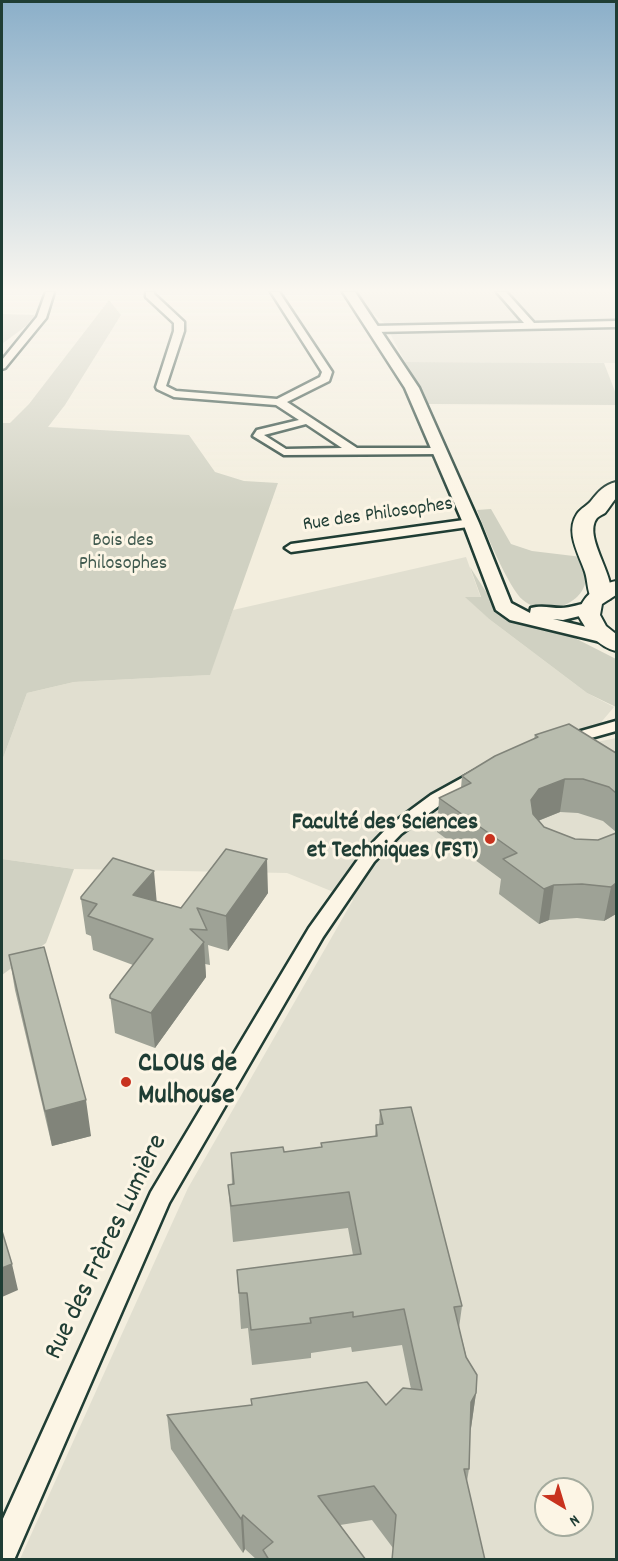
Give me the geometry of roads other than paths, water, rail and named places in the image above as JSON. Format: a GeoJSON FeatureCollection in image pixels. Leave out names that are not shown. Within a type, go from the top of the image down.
{"type":"FeatureCollection","features":[{"type":"Feature","properties":{"kind":"highway"},"geometry":{"type":"LineString","coordinates":[[602,596],[599,573],[583,537],[582,524],[605,495],[616,488]]}},
{"type":"Feature","properties":{"kind":"highway"},"geometry":{"type":"LineString","coordinates":[[596,508],[598,528],[610,552],[616,558]]}},
{"type":"Feature","properties":{"kind":"main road"},"geometry":{"type":"LineString","coordinates":[[397,365],[412,388],[440,451],[492,575],[500,602],[508,611],[539,622],[611,641]]}},
{"type":"Feature","properties":{"kind":"main road"},"geometry":{"type":"LineString","coordinates":[[492,575],[509,598],[529,610],[564,614],[602,596]]}},
{"type":"Feature","properties":{"kind":"main road"},"geometry":{"type":"LineString","coordinates":[[602,596],[591,622],[611,641]]}},
{"type":"Feature","properties":{"kind":"street"},"geometry":{"type":"LineString","coordinates":[[168,365],[161,387],[164,390],[174,393],[279,402],[354,451]]}},
{"type":"Feature","properties":{"kind":"street"},"geometry":{"type":"LineString","coordinates":[[279,402],[325,379],[327,372],[322,365]]}},
{"type":"Feature","properties":{"kind":"street"},"geometry":{"type":"LineString","coordinates":[[306,421],[261,432],[258,435],[284,452],[440,451]]}},
{"type":"Feature","properties":{"kind":"street","name":"Rue des Philosophes"},"geometry":{"type":"LineString","coordinates":[[291,548],[469,518]]}},
{"type":"Feature","properties":{"kind":"street"},"geometry":{"type":"LineString","coordinates":[[548,745],[616,726]]}},
{"type":"Feature","properties":{"kind":"street","name":"Rue des Frères Lumière"},"geometry":{"type":"LineString","coordinates":[[2,1552],[159,1199],[316,933],[368,858],[395,830],[437,799],[496,765]]}},
{"type":"Feature","properties":{"kind":"place","name":"Faculté des Sciences et Techniques (FST)"},"geometry":{"type":"Point","coordinates":[490,839]}},
{"type":"Feature","properties":{"kind":"place","name":"CLOUS de Mulhouse"},"geometry":{"type":"Point","coordinates":[126,1082]}},
{"type":"Feature","properties":{"kind":"park label","name":"Bois des Philosophes"},"geometry":{"type":"Point","coordinates":[123,554]}}]}
